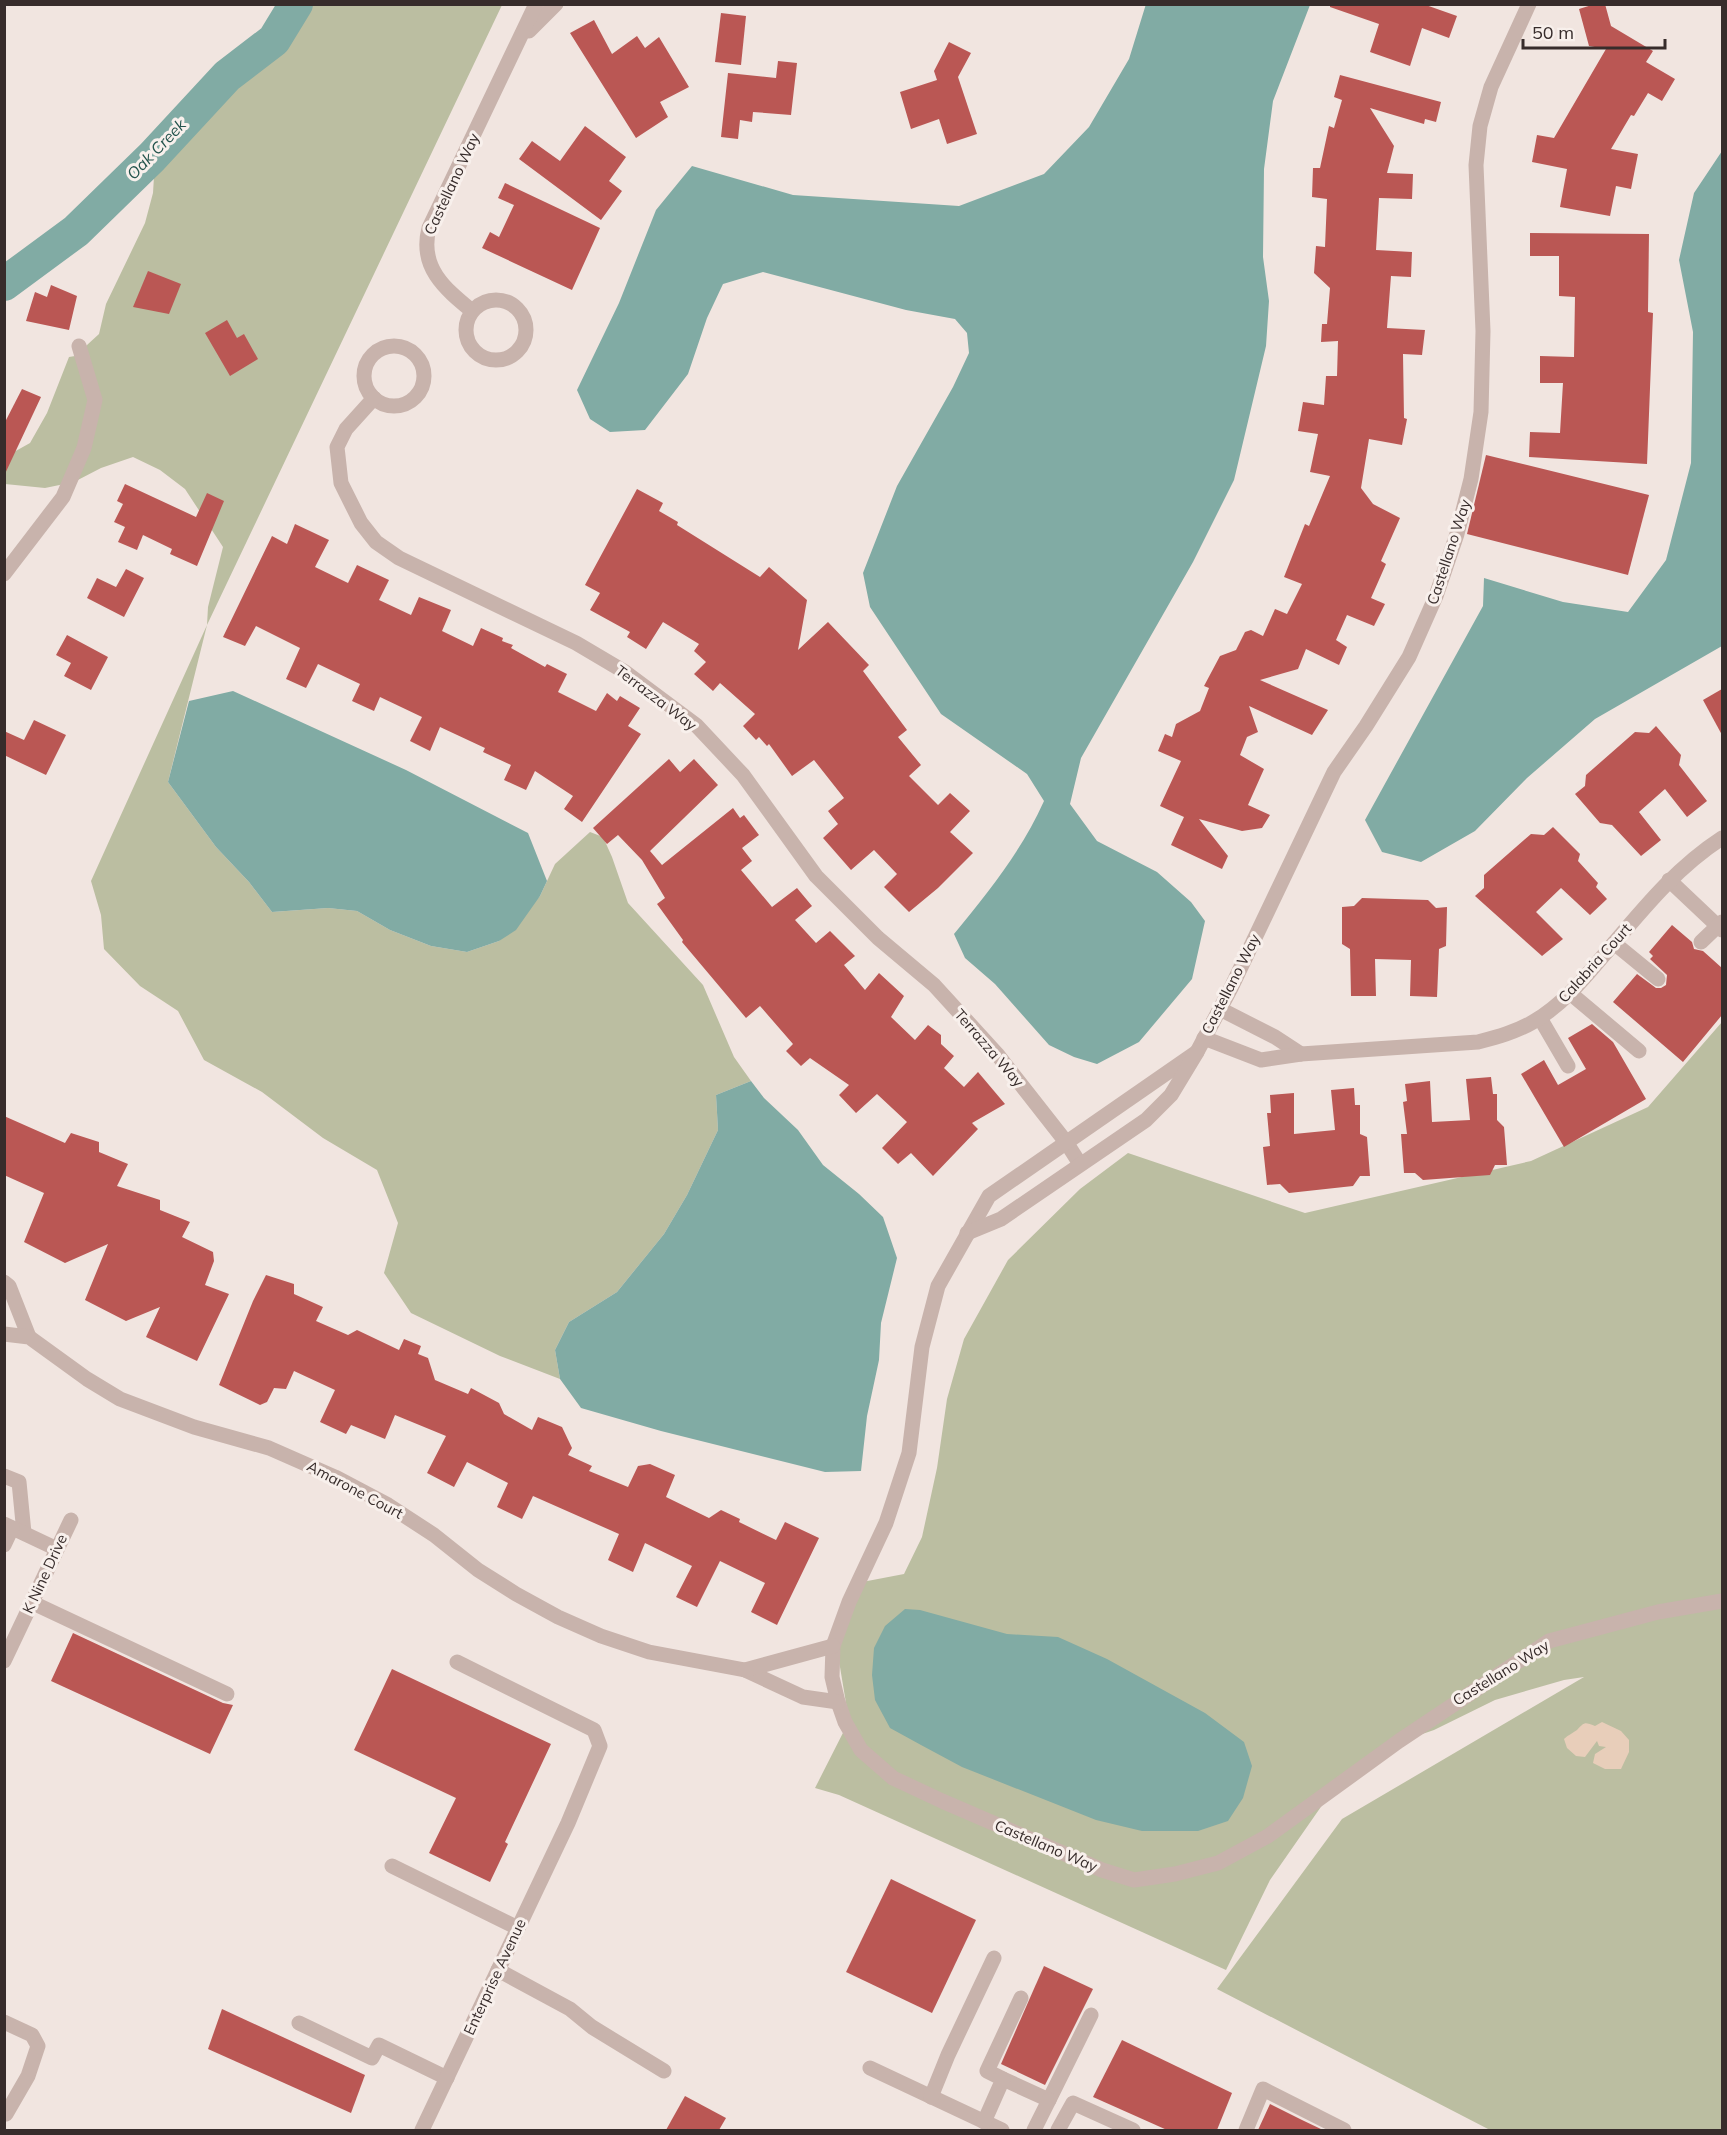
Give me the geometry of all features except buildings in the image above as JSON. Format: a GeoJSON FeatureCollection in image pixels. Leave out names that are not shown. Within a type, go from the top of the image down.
{"type":"FeatureCollection","features":[{"type":"Feature","properties":{"kind":"street","name":"Castellano Way"},"geometry":{"type":"LineString","coordinates":[[472,311],[454,296],[436,275],[430,264],[426,241],[429,228],[536,4]]}},
{"type":"Feature","properties":{"kind":"street","name":"Castellano Way"},"geometry":{"type":"LineString","coordinates":[[516,47],[536,22],[556,4]]}},
{"type":"Feature","properties":{"kind":"street","name":"Castellano Way"},"geometry":{"type":"LineString","coordinates":[[967,1233],[1001,1219],[1146,1120],[1171,1095],[1220,1009],[1334,772],[1409,657],[1436,596],[1457,534],[1471,479],[1481,412],[1483,332],[1476,165],[1479,126],[1491,87],[1529,4]]}},
{"type":"Feature","properties":{"kind":"street"},"geometry":{"type":"LineString","coordinates":[[4,574],[63,497],[84,448],[95,400],[79,346]]}},
{"type":"Feature","properties":{"kind":"street","name":"Terrazza Way"},"geometry":{"type":"LineString","coordinates":[[374,398],[346,429],[337,447],[341,483],[361,523],[376,542],[399,558],[576,643],[625,672],[696,725],[742,776],[816,876],[878,938],[934,985],[997,1053],[1066,1142],[1080,1164]]}},
{"type":"Feature","properties":{"kind":"street","name":"Calabria Court"},"geometry":{"type":"LineString","coordinates":[[1204,1038],[1261,1060],[1301,1054],[1478,1042],[1505,1035],[1540,1018],[1570,993],[1669,880],[1722,838]]}},
{"type":"Feature","properties":{"kind":"street"},"geometry":{"type":"LineString","coordinates":[[1669,880],[1721,926],[1701,942]]}},
{"type":"Feature","properties":{"kind":"street"},"geometry":{"type":"LineString","coordinates":[[1614,943],[1656,976]]}},
{"type":"Feature","properties":{"kind":"street"},"geometry":{"type":"LineString","coordinates":[[1570,993],[1624,1036],[1639,1051]]}},
{"type":"Feature","properties":{"kind":"street"},"geometry":{"type":"LineString","coordinates":[[1220,1009],[1275,1037],[1301,1054]]}},
{"type":"Feature","properties":{"kind":"street"},"geometry":{"type":"LineString","coordinates":[[1540,1018],[1564,1062]]}},
{"type":"Feature","properties":{"kind":"street","name":"Castellano Way"},"geometry":{"type":"LineString","coordinates":[[1197,1052],[989,1196],[938,1286],[922,1347],[909,1453],[885,1523],[849,1602],[833,1646],[832,1677],[838,1702],[845,1722],[861,1750],[893,1778],[1091,1865],[1134,1880],[1175,1874],[1218,1863],[1268,1836],[1398,1741],[1549,1641],[1659,1612],[1722,1601]]}},
{"type":"Feature","properties":{"kind":"street"},"geometry":{"type":"LineString","coordinates":[[4,1282],[9,1286],[29,1337]]}},
{"type":"Feature","properties":{"kind":"street","name":"Amarone Court"},"geometry":{"type":"LineString","coordinates":[[4,1334],[29,1337],[87,1379],[120,1399],[194,1427],[269,1448],[335,1477],[388,1505],[434,1535],[478,1570],[558,1617],[601,1636],[649,1652],[744,1670]]}},
{"type":"Feature","properties":{"kind":"street"},"geometry":{"type":"LineString","coordinates":[[4,1476],[19,1482],[14,1528],[4,1545]]}},
{"type":"Feature","properties":{"kind":"street","name":"K Nine Drive"},"geometry":{"type":"LineString","coordinates":[[4,1661],[71,1520]]}},
{"type":"Feature","properties":{"kind":"street"},"geometry":{"type":"LineString","coordinates":[[14,1528],[57,1549]]}},
{"type":"Feature","properties":{"kind":"street"},"geometry":{"type":"LineString","coordinates":[[33,1603],[227,1694]]}},
{"type":"Feature","properties":{"kind":"street"},"geometry":{"type":"LineString","coordinates":[[744,1670],[833,1646]]}},
{"type":"Feature","properties":{"kind":"street","name":"Enterprise Avenue"},"geometry":{"type":"LineString","coordinates":[[427,2129],[447,2078],[568,1823],[600,1746],[594,1730],[457,1662]]}},
{"type":"Feature","properties":{"kind":"street"},"geometry":{"type":"LineString","coordinates":[[744,1670],[802,1697],[838,1702]]}},
{"type":"Feature","properties":{"kind":"street"},"geometry":{"type":"LineString","coordinates":[[392,1866],[518,1928]]}},
{"type":"Feature","properties":{"kind":"street"},"geometry":{"type":"LineString","coordinates":[[931,2097],[948,2055],[994,1958]]}},
{"type":"Feature","properties":{"kind":"street"},"geometry":{"type":"LineString","coordinates":[[498,1970],[570,2009],[592,2027],[664,2071]]}},
{"type":"Feature","properties":{"kind":"street"},"geometry":{"type":"LineString","coordinates":[[1021,1998],[987,2071],[1073,2103],[1133,2130]]}},
{"type":"Feature","properties":{"kind":"street"},"geometry":{"type":"LineString","coordinates":[[1034,2130],[1092,2015]]}},
{"type":"Feature","properties":{"kind":"street"},"geometry":{"type":"LineString","coordinates":[[4,2022],[32,2035],[38,2046],[28,2076],[6,2114],[4,2113]]}},
{"type":"Feature","properties":{"kind":"street"},"geometry":{"type":"LineString","coordinates":[[299,2023],[372,2058],[379,2044],[447,2078]]}},
{"type":"Feature","properties":{"kind":"street"},"geometry":{"type":"LineString","coordinates":[[870,2068],[1002,2130]]}},
{"type":"Feature","properties":{"kind":"street"},"geometry":{"type":"LineString","coordinates":[[984,2122],[1004,2079]]}},
{"type":"Feature","properties":{"kind":"street"},"geometry":{"type":"LineString","coordinates":[[1246,2130],[1263,2089],[1344,2130]]}},
{"type":"Feature","properties":{"kind":"street"},"geometry":{"type":"LineString","coordinates":[[1058,2130],[1073,2103]]}},
{"type":"Feature","properties":{"kind":"green space"},"geometry":{"type":"Polygon","coordinates":[[[284,5],[502,5],[207,625],[208,607],[223,547],[185,489],[160,470],[133,457],[101,468],[74,482],[45,488],[5,484],[5,457],[30,443],[47,413],[69,357],[75,356],[99,334],[106,304],[145,223],[153,193],[155,160],[168,133],[187,109],[259,43],[274,24],[284,5]]]}},
{"type":"Feature","properties":{"kind":"green space"},"geometry":{"type":"Polygon","coordinates":[[[207,625],[168,782],[216,847],[249,882],[272,912],[328,908],[357,911],[390,930],[431,946],[467,952],[499,941],[540,896],[555,864],[590,832],[603,837],[628,903],[703,985],[734,1057],[751,1081],[716,1095],[718,1130],[687,1195],[664,1234],[617,1292],[569,1322],[555,1350],[560,1379],[500,1356],[411,1313],[384,1273],[398,1223],[377,1170],[323,1138],[262,1092],[204,1060],[178,1011],[140,986],[104,949],[101,915],[91,881],[207,625]]]}},
{"type":"Feature","properties":{"kind":"green space"},"geometry":{"type":"Polygon","coordinates":[[[1722,1022],[1722,2130],[1490,2130],[1217,1989],[1342,1819],[1584,1677],[1564,1680],[1495,1700],[1434,1730],[1402,1741],[1325,1801],[1270,1880],[1226,1970],[839,1795],[815,1788],[849,1721],[837,1649],[857,1583],[904,1574],[922,1537],[937,1468],[947,1399],[964,1339],[1008,1260],[1080,1189],[1128,1153],[1305,1213],[1531,1161],[1648,1107],[1722,1022]]]}},
{"type":"Feature","properties":{"kind":"sand"},"geometry":{"type":"Polygon","coordinates":[[[1602,1722],[1621,1731],[1629,1740],[1629,1752],[1621,1769],[1605,1769],[1593,1763],[1595,1754],[1606,1747],[1599,1746],[1597,1741],[1585,1757],[1576,1756],[1567,1748],[1564,1739],[1583,1724],[1595,1726],[1602,1722]]]}},
{"type":"Feature","properties":{"kind":"water"},"geometry":{"type":"Polygon","coordinates":[[[1146,4],[1310,5],[1273,101],[1264,169],[1263,257],[1269,301],[1266,346],[1234,480],[1193,562],[1081,758],[1070,804],[1097,841],[1157,872],[1191,902],[1205,921],[1192,979],[1139,1042],[1097,1064],[1074,1057],[1049,1045],[995,984],[965,958],[954,934],[1015,854],[1044,801],[1027,774],[941,714],[870,607],[863,573],[897,486],[953,387],[969,353],[967,333],[955,319],[906,310],[763,272],[723,284],[707,318],[688,374],[645,430],[610,432],[590,419],[577,390],[619,303],[656,210],[692,166],[793,195],[959,206],[1044,174],[1089,127],[1129,59],[1146,4]]]}},
{"type":"Feature","properties":{"kind":"water"},"geometry":{"type":"Polygon","coordinates":[[[1722,151],[1722,646],[1595,719],[1527,778],[1475,831],[1421,862],[1382,852],[1365,820],[1483,606],[1484,578],[1563,602],[1628,612],[1666,560],[1691,463],[1693,332],[1679,260],[1694,193],[1722,151]]]}},
{"type":"Feature","properties":{"kind":"water"},"geometry":{"type":"Polygon","coordinates":[[[233,691],[406,770],[528,833],[547,881],[540,896],[516,930],[499,941],[467,952],[431,946],[390,930],[357,911],[328,908],[272,912],[249,882],[216,847],[168,782],[189,701],[233,691]]]}},
{"type":"Feature","properties":{"kind":"water"},"geometry":{"type":"Polygon","coordinates":[[[751,1081],[764,1098],[798,1130],[823,1165],[883,1217],[897,1258],[881,1323],[879,1360],[867,1416],[861,1471],[825,1472],[661,1431],[581,1408],[560,1379],[555,1350],[569,1322],[617,1292],[664,1234],[687,1195],[718,1130],[716,1095],[751,1081]]]}},
{"type":"Feature","properties":{"kind":"water"},"geometry":{"type":"Polygon","coordinates":[[[905,1609],[920,1610],[1007,1634],[1058,1637],[1107,1659],[1205,1713],[1244,1742],[1252,1766],[1243,1798],[1228,1821],[1198,1831],[1142,1831],[1096,1820],[962,1767],[890,1728],[875,1700],[872,1675],[874,1648],[885,1626],[905,1609]]]}},
{"type":"Feature","properties":{"kind":"waterway","name":"Oak Creek"},"geometry":{"type":"LineString","coordinates":[[4,284],[76,231],[152,157],[227,76],[274,40],[296,4]]}}]}
